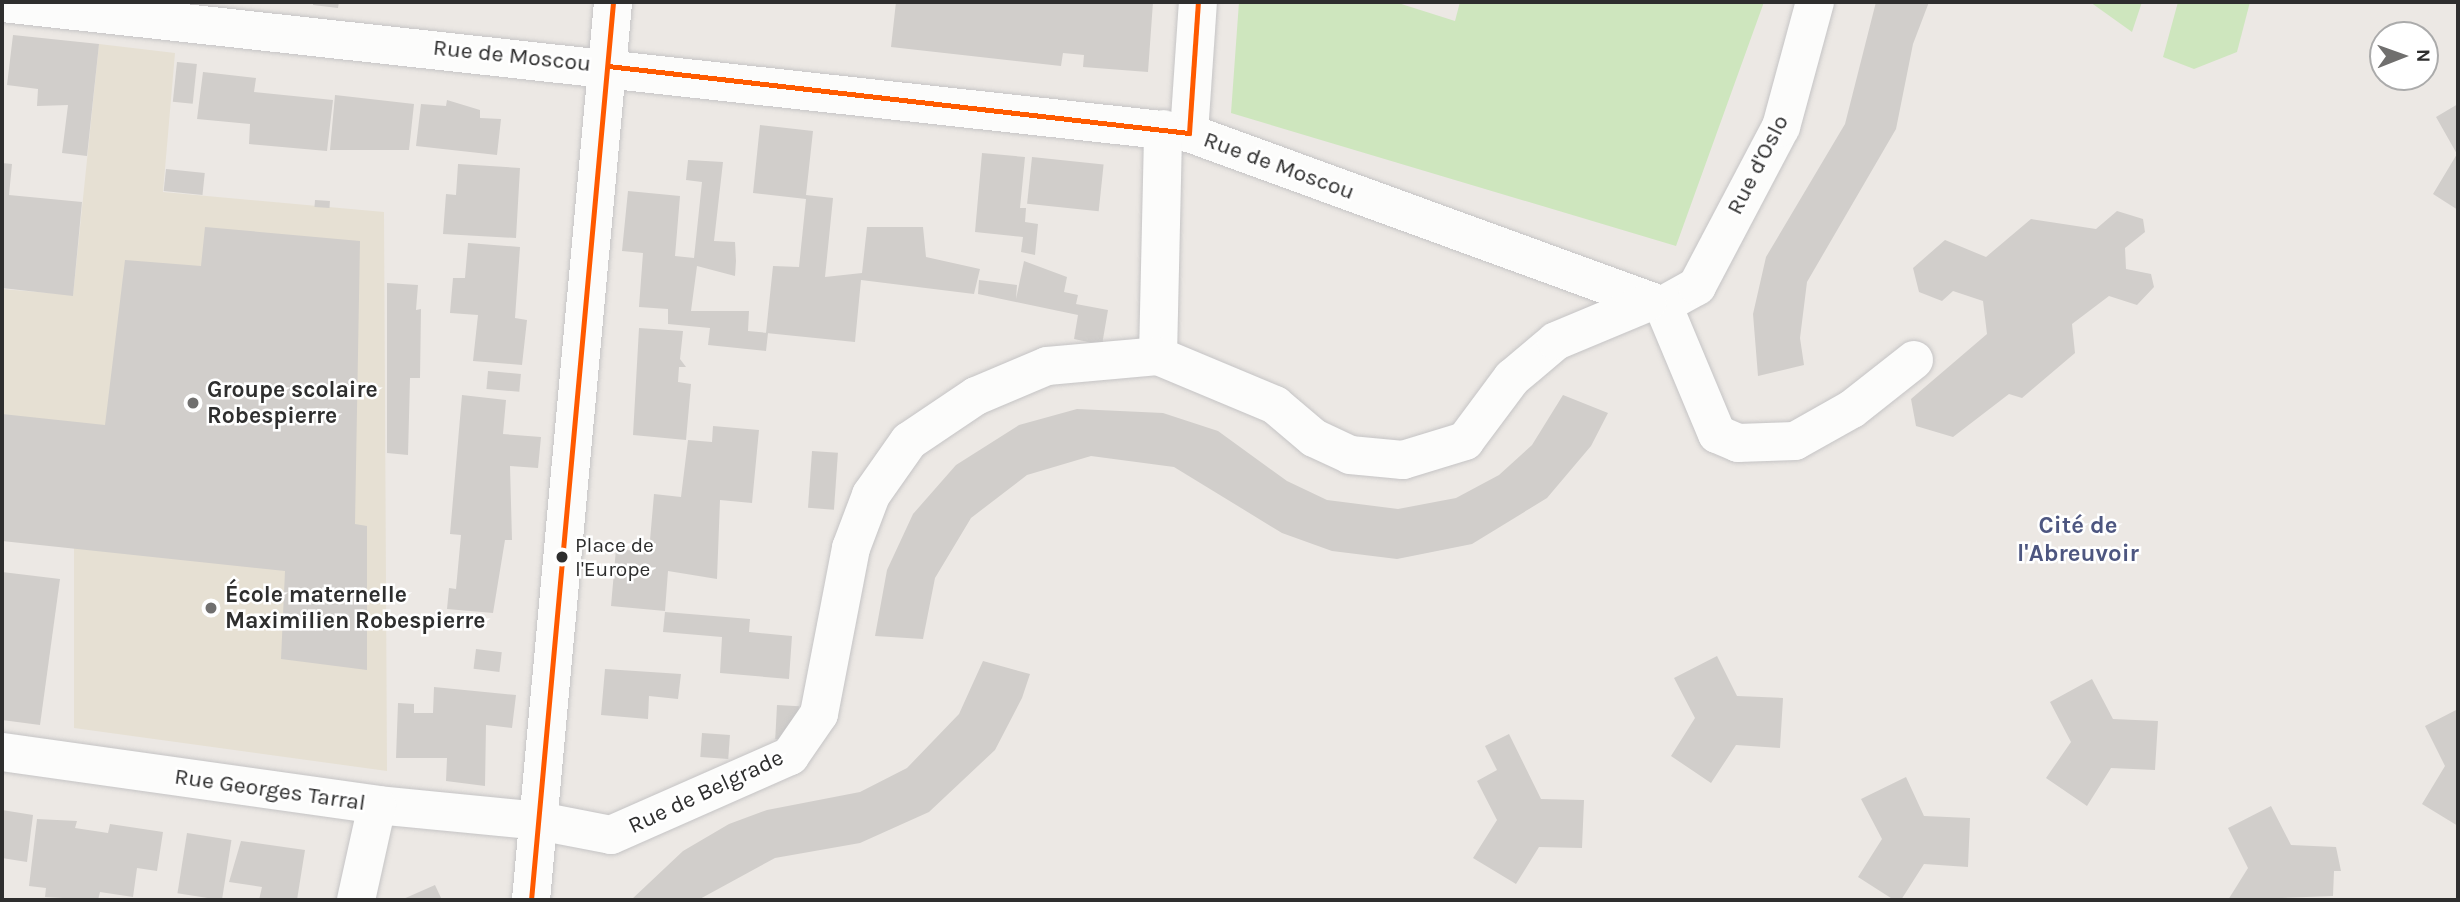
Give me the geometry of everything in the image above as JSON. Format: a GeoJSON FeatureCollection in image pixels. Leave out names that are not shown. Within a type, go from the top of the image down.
{"type":"FeatureCollection","features":[{"type":"Feature","properties":{"kind":"street"},"geometry":{"type":"LineString","coordinates":[[531,900],[613,2]]}},
{"type":"Feature","properties":{"kind":"street"},"geometry":{"type":"LineString","coordinates":[[1158,356],[1176,131],[1198,2]]}},
{"type":"Feature","properties":{"kind":"street","name":"Rue d'Oslo"},"geometry":{"type":"LineString","coordinates":[[1158,356],[1275,405],[1314,438],[1350,455],[1403,460],[1465,441],[1512,377],[1556,341],[1697,286],[1781,127],[1815,2]]}},
{"type":"Feature","properties":{"kind":"street","name":"Rue de Moscou"},"geometry":{"type":"LineString","coordinates":[[2,3],[182,12],[608,66],[1176,131],[1655,304]]}},
{"type":"Feature","properties":{"kind":"street"},"geometry":{"type":"LineString","coordinates":[[1655,304],[1717,434],[1738,443],[1795,441],[1852,409],[1913,359]]}},
{"type":"Feature","properties":{"kind":"street","name":"Rue de Belgrade"},"geometry":{"type":"LineString","coordinates":[[540,821],[611,835],[790,756],[820,714],[851,548],[871,495],[909,441],[976,396],[1047,366],[1158,356]]}},
{"type":"Feature","properties":{"kind":"street","name":"Rue Georges Tarral"},"geometry":{"type":"LineString","coordinates":[[2,752],[377,805],[540,821]]}},
{"type":"Feature","properties":{"kind":"street"},"geometry":{"type":"LineString","coordinates":[[356,900],[377,805]]}},
{"type":"Feature","properties":{"kind":"shaded area","name":"Groupe scolaire Robespierre"},"geometry":{"type":"Polygon","coordinates":[[[99,44],[175,53],[163,192],[384,212],[387,771],[74,728],[74,517],[2,510],[2,289],[73,295],[99,44]]]}},
{"type":"Feature","properties":{"kind":"green space"},"geometry":{"type":"Polygon","coordinates":[[[1239,2],[1395,2],[1455,21],[1460,2],[1764,2],[1676,246],[1231,113],[1239,2]]]}},
{"type":"Feature","properties":{"kind":"green space"},"geometry":{"type":"Polygon","coordinates":[[[2090,2],[2142,2],[2132,32],[2090,2]]]}},
{"type":"Feature","properties":{"kind":"green space"},"geometry":{"type":"Polygon","coordinates":[[[2178,2],[2250,2],[2237,52],[2194,69],[2163,57],[2178,2]]]}},
{"type":"Feature","properties":{"kind":"building"},"geometry":{"type":"Polygon","coordinates":[[[313,2],[339,2],[338,8],[313,5],[313,2]]]}},
{"type":"Feature","properties":{"kind":"building"},"geometry":{"type":"Polygon","coordinates":[[[896,2],[1153,2],[1148,72],[1083,67],[1084,55],[1063,53],[1061,66],[891,47],[896,2]]]}},
{"type":"Feature","properties":{"kind":"building"},"geometry":{"type":"Polygon","coordinates":[[[1876,2],[1929,2],[1913,44],[1896,129],[1807,282],[1800,338],[1804,365],[1758,376],[1753,314],[1766,257],[1845,124],[1876,2]]]}},
{"type":"Feature","properties":{"kind":"building"},"geometry":{"type":"Polygon","coordinates":[[[13,35],[99,44],[87,156],[62,153],[68,105],[37,106],[38,89],[7,85],[13,35]]]}},
{"type":"Feature","properties":{"kind":"building"},"geometry":{"type":"Polygon","coordinates":[[[177,62],[197,64],[193,104],[173,102],[177,62]]]}},
{"type":"Feature","properties":{"kind":"building"},"geometry":{"type":"Polygon","coordinates":[[[203,72],[256,78],[254,92],[333,100],[327,151],[249,144],[250,124],[197,119],[203,72]]]}},
{"type":"Feature","properties":{"kind":"building"},"geometry":{"type":"Polygon","coordinates":[[[335,95],[414,104],[409,150],[330,150],[335,95]]]}},
{"type":"Feature","properties":{"kind":"building"},"geometry":{"type":"Polygon","coordinates":[[[447,100],[480,110],[480,118],[501,119],[497,155],[416,146],[421,104],[446,106],[447,100]]]}},
{"type":"Feature","properties":{"kind":"building"},"geometry":{"type":"Polygon","coordinates":[[[2458,104],[2458,210],[2433,194],[2457,154],[2436,117],[2458,104]]]}},
{"type":"Feature","properties":{"kind":"building"},"geometry":{"type":"Polygon","coordinates":[[[760,125],[813,131],[806,195],[833,198],[825,277],[862,273],[867,227],[923,227],[926,257],[980,269],[974,294],[861,280],[855,342],[766,333],[773,266],[799,267],[806,199],[753,193],[760,125]]]}},
{"type":"Feature","properties":{"kind":"building"},"geometry":{"type":"Polygon","coordinates":[[[982,153],[1025,157],[1020,208],[1026,208],[1025,222],[1038,224],[1035,255],[1021,252],[1023,237],[975,232],[982,153]]]}},
{"type":"Feature","properties":{"kind":"building"},"geometry":{"type":"Polygon","coordinates":[[[1032,157],[1104,165],[1099,211],[1027,204],[1032,157]]]}},
{"type":"Feature","properties":{"kind":"building"},"geometry":{"type":"Polygon","coordinates":[[[688,160],[723,162],[714,241],[735,242],[736,261],[735,276],[697,266],[691,311],[749,311],[748,331],[768,333],[766,351],[708,345],[710,328],[668,324],[668,309],[639,307],[643,253],[622,251],[628,191],[680,196],[675,256],[694,258],[702,182],[686,180],[688,160]]]}},
{"type":"Feature","properties":{"kind":"building"},"geometry":{"type":"Polygon","coordinates":[[[2,163],[12,164],[9,195],[82,202],[73,296],[2,288],[2,163]]]}},
{"type":"Feature","properties":{"kind":"building"},"geometry":{"type":"Polygon","coordinates":[[[458,164],[520,168],[516,238],[443,234],[446,194],[456,195],[458,164]]]}},
{"type":"Feature","properties":{"kind":"building"},"geometry":{"type":"Polygon","coordinates":[[[166,169],[205,173],[202,195],[164,191],[166,169]]]}},
{"type":"Feature","properties":{"kind":"building"},"geometry":{"type":"Polygon","coordinates":[[[315,200],[330,201],[329,208],[315,207],[315,200]]]}},
{"type":"Feature","properties":{"kind":"building"},"geometry":{"type":"Polygon","coordinates":[[[2117,211],[2143,219],[2145,232],[2125,248],[2126,269],[2151,274],[2154,287],[2137,305],[2109,296],[2072,324],[2075,353],[2022,398],[2009,394],[1953,437],[1916,426],[1911,399],[1987,334],[1983,301],[1953,291],[1942,301],[1919,292],[1913,268],[1945,240],[1986,257],[2031,219],[2096,229],[2117,211]]]}},
{"type":"Feature","properties":{"kind":"building"},"geometry":{"type":"Polygon","coordinates":[[[205,227],[360,241],[355,524],[367,526],[367,670],[281,659],[285,571],[2,541],[2,414],[105,425],[125,260],[201,266],[205,227]]]}},
{"type":"Feature","properties":{"kind":"building"},"geometry":{"type":"Polygon","coordinates":[[[468,243],[520,247],[515,318],[527,320],[522,365],[473,361],[478,315],[450,313],[453,278],[465,278],[468,243]]]}},
{"type":"Feature","properties":{"kind":"building"},"geometry":{"type":"Polygon","coordinates":[[[1024,261],[1067,277],[1064,292],[1078,295],[1076,304],[1108,310],[1102,345],[1074,339],[1078,315],[978,294],[979,280],[1017,285],[1016,299],[1024,261]]]}},
{"type":"Feature","properties":{"kind":"building"},"geometry":{"type":"Polygon","coordinates":[[[387,283],[418,285],[416,310],[421,309],[420,378],[410,378],[408,455],[387,453],[387,283]]]}},
{"type":"Feature","properties":{"kind":"building"},"geometry":{"type":"Polygon","coordinates":[[[639,328],[683,331],[680,359],[686,367],[679,367],[678,382],[691,384],[686,440],[633,435],[639,328]]]}},
{"type":"Feature","properties":{"kind":"building"},"geometry":{"type":"Polygon","coordinates":[[[488,371],[521,374],[519,392],[486,389],[488,371]]]}},
{"type":"Feature","properties":{"kind":"building"},"geometry":{"type":"Polygon","coordinates":[[[462,395],[506,400],[503,434],[541,437],[538,468],[510,466],[512,540],[505,540],[493,613],[447,609],[449,588],[456,589],[461,535],[450,534],[462,395]]]}},
{"type":"Feature","properties":{"kind":"building"},"geometry":{"type":"Polygon","coordinates":[[[1563,395],[1608,413],[1591,446],[1547,498],[1472,544],[1397,559],[1332,551],[1282,533],[1174,467],[1091,456],[1027,475],[971,518],[935,578],[923,639],[875,636],[887,570],[913,514],[956,465],[1019,425],[1077,409],[1163,413],[1218,431],[1287,481],[1327,500],[1398,509],[1456,498],[1499,475],[1532,445],[1563,395]]]}},
{"type":"Feature","properties":{"kind":"building"},"geometry":{"type":"Polygon","coordinates":[[[713,426],[759,430],[752,503],[720,500],[717,579],[668,571],[665,611],[611,606],[616,549],[649,552],[654,494],[681,497],[688,440],[712,442],[713,426]]]}},
{"type":"Feature","properties":{"kind":"building"},"geometry":{"type":"Polygon","coordinates":[[[812,451],[838,453],[834,510],[808,508],[812,451]]]}},
{"type":"Feature","properties":{"kind":"building"},"geometry":{"type":"Polygon","coordinates":[[[2,572],[60,579],[40,725],[2,720],[2,572]]]}},
{"type":"Feature","properties":{"kind":"building"},"geometry":{"type":"Polygon","coordinates":[[[665,612],[750,619],[749,632],[792,636],[789,679],[720,673],[722,637],[663,632],[665,612]]]}},
{"type":"Feature","properties":{"kind":"building"},"geometry":{"type":"Polygon","coordinates":[[[476,649],[502,652],[499,672],[474,669],[476,649]]]}},
{"type":"Feature","properties":{"kind":"building"},"geometry":{"type":"Polygon","coordinates":[[[1717,656],[1737,696],[1783,698],[1780,748],[1736,745],[1711,783],[1671,756],[1695,718],[1674,678],[1717,656]]]}},
{"type":"Feature","properties":{"kind":"building"},"geometry":{"type":"Polygon","coordinates":[[[983,661],[1030,674],[1022,698],[995,750],[929,812],[860,843],[775,858],[698,900],[631,900],[683,851],[729,824],[767,810],[860,792],[907,768],[959,714],[983,661]]]}},
{"type":"Feature","properties":{"kind":"building"},"geometry":{"type":"Polygon","coordinates":[[[605,669],[681,674],[678,699],[649,696],[648,719],[601,715],[605,669]]]}},
{"type":"Feature","properties":{"kind":"building"},"geometry":{"type":"Polygon","coordinates":[[[2092,679],[2113,719],[2158,721],[2155,770],[2111,768],[2087,806],[2046,778],[2071,742],[2050,702],[2092,679]]]}},
{"type":"Feature","properties":{"kind":"building"},"geometry":{"type":"Polygon","coordinates":[[[434,687],[516,695],[512,728],[486,725],[485,786],[446,781],[447,758],[396,758],[398,703],[414,704],[414,713],[433,713],[434,687]]]}},
{"type":"Feature","properties":{"kind":"building"},"geometry":{"type":"Polygon","coordinates":[[[777,705],[799,706],[797,740],[775,739],[777,705]]]}},
{"type":"Feature","properties":{"kind":"building"},"geometry":{"type":"Polygon","coordinates":[[[2458,709],[2458,826],[2422,804],[2445,766],[2425,726],[2458,709]]]}},
{"type":"Feature","properties":{"kind":"building"},"geometry":{"type":"Polygon","coordinates":[[[702,733],[730,735],[728,759],[700,757],[702,733]]]}},
{"type":"Feature","properties":{"kind":"building"},"geometry":{"type":"Polygon","coordinates":[[[1509,734],[1541,799],[1584,800],[1582,848],[1539,847],[1516,884],[1473,858],[1497,820],[1477,781],[1497,770],[1485,746],[1509,734]]]}},
{"type":"Feature","properties":{"kind":"building"},"geometry":{"type":"Polygon","coordinates":[[[1906,777],[1924,816],[1970,818],[1968,867],[1924,864],[1901,900],[1894,900],[1858,877],[1882,839],[1861,799],[1906,777]]]}},
{"type":"Feature","properties":{"kind":"building"},"geometry":{"type":"Polygon","coordinates":[[[2271,806],[2291,845],[2336,847],[2341,871],[2334,871],[2333,896],[2228,900],[2248,868],[2228,828],[2271,806]]]}},
{"type":"Feature","properties":{"kind":"building"},"geometry":{"type":"Polygon","coordinates":[[[2,810],[33,815],[27,862],[2,858],[2,810]]]}},
{"type":"Feature","properties":{"kind":"building"},"geometry":{"type":"Polygon","coordinates":[[[37,819],[77,821],[75,828],[108,833],[110,824],[163,832],[157,871],[137,868],[133,897],[100,892],[98,900],[45,897],[46,888],[29,886],[37,819]]]}},
{"type":"Feature","properties":{"kind":"building"},"geometry":{"type":"Polygon","coordinates":[[[187,833],[231,840],[222,900],[177,893],[187,833]]]}},
{"type":"Feature","properties":{"kind":"building"},"geometry":{"type":"Polygon","coordinates":[[[241,841],[305,850],[297,900],[259,900],[262,887],[229,882],[241,841]]]}},
{"type":"Feature","properties":{"kind":"building"},"geometry":{"type":"Polygon","coordinates":[[[435,885],[442,900],[401,900],[435,885]]]}},
{"type":"Feature","properties":{"kind":"transit line"},"geometry":{"type":"LineString","coordinates":[[531,900],[613,2]]}},
{"type":"Feature","properties":{"kind":"transit line"},"geometry":{"type":"LineString","coordinates":[[608,66],[1189,133],[1198,2]]}},
{"type":"Feature","properties":{"kind":"place","name":"Groupe scolaire Robespierre"},"geometry":{"type":"Point","coordinates":[193,403]}},
{"type":"Feature","properties":{"kind":"place","name":"Place de l'Europe"},"geometry":{"type":"Point","coordinates":[562,557]}},
{"type":"Feature","properties":{"kind":"place","name":"École maternelle Maximilien Robespierre"},"geometry":{"type":"Point","coordinates":[211,608]}},
{"type":"Feature","properties":{"kind":"district","name":"Cité de l'Abreuvoir"},"geometry":{"type":"Point","coordinates":[2078,540]}}]}
